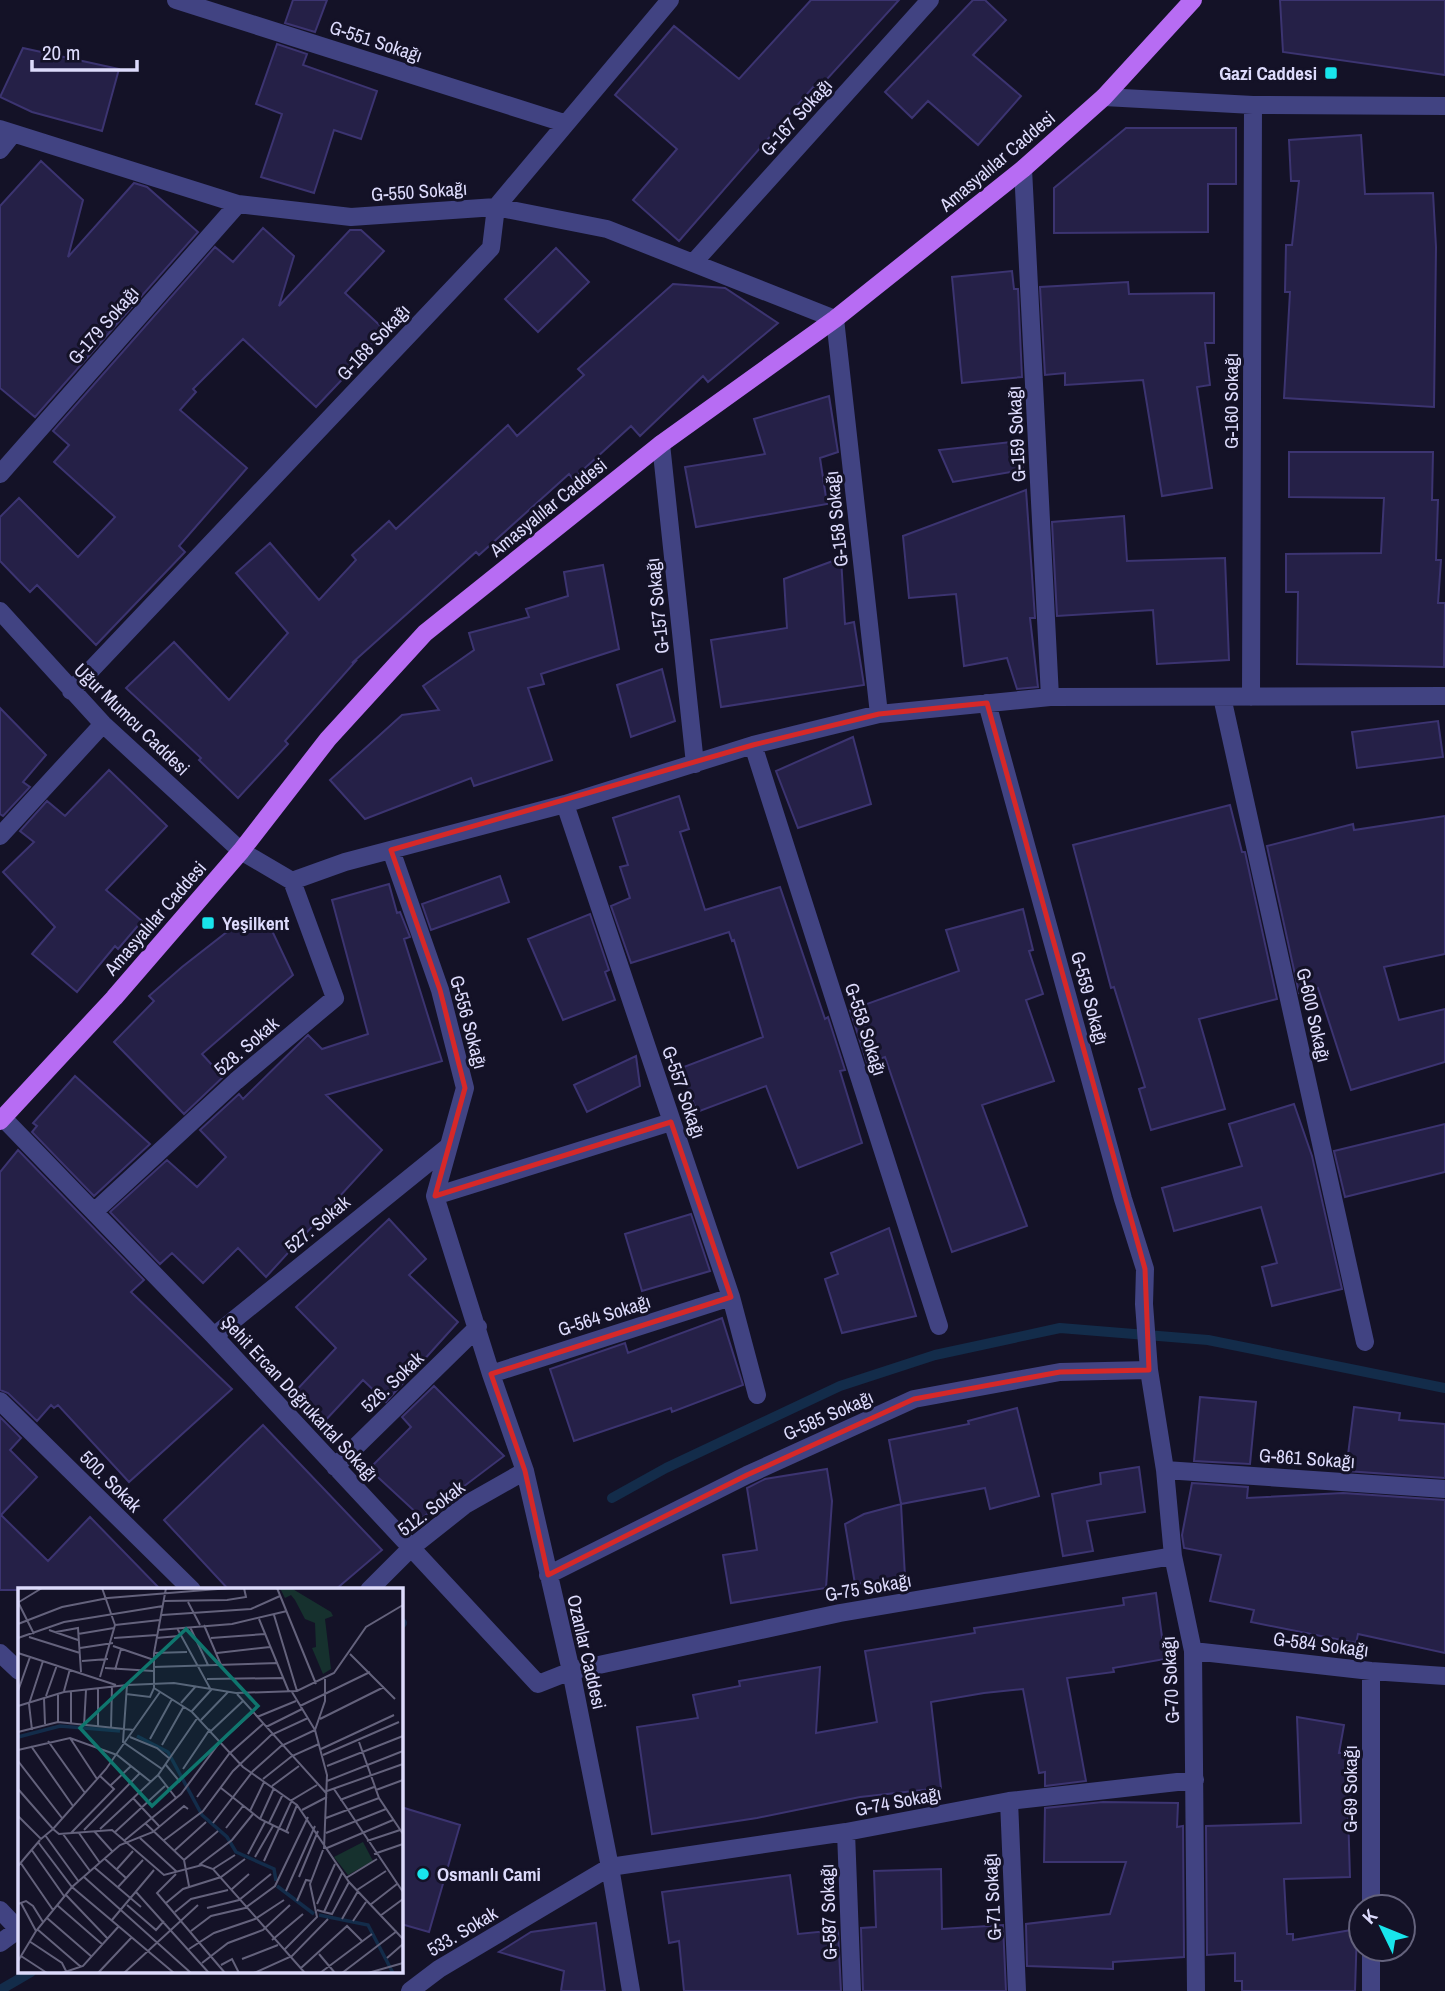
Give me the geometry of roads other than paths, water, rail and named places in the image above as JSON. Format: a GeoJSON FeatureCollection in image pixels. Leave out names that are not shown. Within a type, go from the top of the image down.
{"type":"FeatureCollection","features":[{"type":"Feature","properties":{"kind":"main road","name":"Amasyalılar Caddesi"},"geometry":{"type":"LineString","coordinates":[[1,1120],[114,998],[241,851],[328,739],[425,633],[661,444],[835,319],[1023,169],[1104,97],[1193,0]]}},
{"type":"Feature","properties":{"kind":"street","name":"G-551 Sokağı"},"geometry":{"type":"LineString","coordinates":[[176,0],[564,123]]}},
{"type":"Feature","properties":{"kind":"street"},"geometry":{"type":"LineString","coordinates":[[496,207],[670,0]]}},
{"type":"Feature","properties":{"kind":"street","name":"G-167 Sokağı"},"geometry":{"type":"LineString","coordinates":[[694,261],[930,0]]}},
{"type":"Feature","properties":{"kind":"street"},"geometry":{"type":"LineString","coordinates":[[1104,97],[1253,105],[1445,106]]}},
{"type":"Feature","properties":{"kind":"street","name":"G-160 Sokağı"},"geometry":{"type":"LineString","coordinates":[[1251,697],[1253,105]]}},
{"type":"Feature","properties":{"kind":"street"},"geometry":{"type":"LineString","coordinates":[[0,150],[6,132]]}},
{"type":"Feature","properties":{"kind":"street","name":"G-550 Sokağı"},"geometry":{"type":"LineString","coordinates":[[6,132],[238,204],[351,217],[496,207],[607,229],[694,261],[835,319]]}},
{"type":"Feature","properties":{"kind":"street","name":"G-159 Sokağı"},"geometry":{"type":"LineString","coordinates":[[1023,169],[1050,697]]}},
{"type":"Feature","properties":{"kind":"street","name":"G-179 Sokağı"},"geometry":{"type":"LineString","coordinates":[[0,474],[238,204]]}},
{"type":"Feature","properties":{"kind":"street","name":"G-168 Sokağı"},"geometry":{"type":"LineString","coordinates":[[71,691],[491,248],[496,207]]}},
{"type":"Feature","properties":{"kind":"street","name":"G-158 Sokağı"},"geometry":{"type":"LineString","coordinates":[[835,319],[879,715]]}},
{"type":"Feature","properties":{"kind":"street","name":"G-157 Sokağı"},"geometry":{"type":"LineString","coordinates":[[661,444],[695,764]]}},
{"type":"Feature","properties":{"kind":"street","name":"Uğur Mumcu Caddesi"},"geometry":{"type":"LineString","coordinates":[[1,614],[103,724],[241,851],[292,881]]}},
{"type":"Feature","properties":{"kind":"street"},"geometry":{"type":"LineString","coordinates":[[292,881],[391,850],[565,804],[752,745],[879,715],[1050,697],[1445,696]]}},
{"type":"Feature","properties":{"kind":"street","name":"G-600 Sokağı"},"geometry":{"type":"LineString","coordinates":[[1222,697],[1365,1342]]}},
{"type":"Feature","properties":{"kind":"street","name":"G-559 Sokağı"},"geometry":{"type":"LineString","coordinates":[[987,703],[1123,1199],[1145,1269],[1144,1304],[1149,1370]]}},
{"type":"Feature","properties":{"kind":"street"},"geometry":{"type":"LineString","coordinates":[[0,836],[103,724]]}},
{"type":"Feature","properties":{"kind":"street","name":"G-558 Sokağı"},"geometry":{"type":"LineString","coordinates":[[752,745],[939,1326]]}},
{"type":"Feature","properties":{"kind":"street","name":"G-557 Sokağı"},"geometry":{"type":"LineString","coordinates":[[565,804],[731,1297],[757,1395]]}},
{"type":"Feature","properties":{"kind":"street","name":"G-556 Sokağı"},"geometry":{"type":"LineString","coordinates":[[391,850],[440,990],[465,1088],[435,1196]]}},
{"type":"Feature","properties":{"kind":"street","name":"528. Sokak"},"geometry":{"type":"LineString","coordinates":[[94,1212],[236,1081],[335,998],[292,881]]}},
{"type":"Feature","properties":{"kind":"street","name":"Şehit Ercan Doğrukartal Sokağı"},"geometry":{"type":"LineString","coordinates":[[1,1120],[214,1336],[538,1684],[571,1671]]}},
{"type":"Feature","properties":{"kind":"street"},"geometry":{"type":"LineString","coordinates":[[478,1327],[435,1196],[671,1122]]}},
{"type":"Feature","properties":{"kind":"street","name":"527. Sokak"},"geometry":{"type":"LineString","coordinates":[[214,1336],[449,1146]]}},
{"type":"Feature","properties":{"kind":"street","name":"G-564 Sokağı"},"geometry":{"type":"LineString","coordinates":[[491,1374],[731,1297]]}},
{"type":"Feature","properties":{"kind":"street","name":"Ozanlar Caddesi"},"geometry":{"type":"LineString","coordinates":[[478,1327],[491,1374],[525,1471],[571,1671],[610,1867],[631,1991]]}},
{"type":"Feature","properties":{"kind":"street","name":"526. Sokak"},"geometry":{"type":"LineString","coordinates":[[335,1467],[478,1327]]}},
{"type":"Feature","properties":{"kind":"street","name":"G-70 Sokağı"},"geometry":{"type":"LineString","coordinates":[[1149,1370],[1165,1470],[1174,1556],[1194,1651],[1196,1991]]}},
{"type":"Feature","properties":{"kind":"street","name":"G-585 Sokağı"},"geometry":{"type":"LineString","coordinates":[[548,1575],[747,1475],[914,1399],[1060,1371],[1149,1370]]}},
{"type":"Feature","properties":{"kind":"street","name":"500. Sokak"},"geometry":{"type":"LineString","coordinates":[[0,1401],[190,1588]]}},
{"type":"Feature","properties":{"kind":"street","name":"G-861 Sokağı"},"geometry":{"type":"LineString","coordinates":[[1165,1470],[1445,1489]]}},
{"type":"Feature","properties":{"kind":"street","name":"512. Sokak"},"geometry":{"type":"LineString","coordinates":[[371,1588],[412,1547],[465,1506],[525,1471]]}},
{"type":"Feature","properties":{"kind":"street","name":"G-75 Sokağı"},"geometry":{"type":"LineString","coordinates":[[571,1671],[840,1613],[1174,1556]]}},
{"type":"Feature","properties":{"kind":"street","name":"G-584 Sokağı"},"geometry":{"type":"LineString","coordinates":[[1194,1651],[1371,1671],[1445,1676]]}},
{"type":"Feature","properties":{"kind":"street"},"geometry":{"type":"LineString","coordinates":[[0,1653],[18,1670]]}},
{"type":"Feature","properties":{"kind":"street","name":"G-69 Sokağı"},"geometry":{"type":"LineString","coordinates":[[1371,1671],[1371,1893]]}},
{"type":"Feature","properties":{"kind":"street","name":"G-74 Sokağı"},"geometry":{"type":"LineString","coordinates":[[610,1867],[846,1832],[1009,1801],[1195,1780]]}},
{"type":"Feature","properties":{"kind":"street","name":"G-71 Sokağı"},"geometry":{"type":"LineString","coordinates":[[1009,1801],[1017,1991]]}},
{"type":"Feature","properties":{"kind":"street","name":"G-587 Sokağı"},"geometry":{"type":"LineString","coordinates":[[846,1832],[852,1991]]}},
{"type":"Feature","properties":{"kind":"street","name":"533. Sokak"},"geometry":{"type":"LineString","coordinates":[[410,1991],[439,1969],[610,1867]]}},
{"type":"Feature","properties":{"kind":"street"},"geometry":{"type":"LineString","coordinates":[[0,1910],[18,1929]]}},
{"type":"Feature","properties":{"kind":"street"},"geometry":{"type":"LineString","coordinates":[[0,1943],[18,1931]]}},
{"type":"Feature","properties":{"kind":"street"},"geometry":{"type":"LineString","coordinates":[[1371,1963],[1371,1991]]}},
{"type":"Feature","properties":{"kind":"waterway"},"geometry":{"type":"LineString","coordinates":[[612,1498],[666,1468],[840,1386],[935,1355],[1060,1328],[1208,1340],[1445,1388]]}},
{"type":"Feature","properties":{"kind":"waterway"},"geometry":{"type":"LineString","coordinates":[[0,1990],[28,1974]]}},
{"type":"Feature","properties":{"kind":"place","name":"Gazi Caddesi"},"geometry":{"type":"Point","coordinates":[1331,73]}},
{"type":"Feature","properties":{"kind":"place","name":"Yeşilkent"},"geometry":{"type":"Point","coordinates":[208,923]}},
{"type":"Feature","properties":{"kind":"place","name":"Osmanlı Cami"},"geometry":{"type":"Point","coordinates":[423,1874]}}]}
